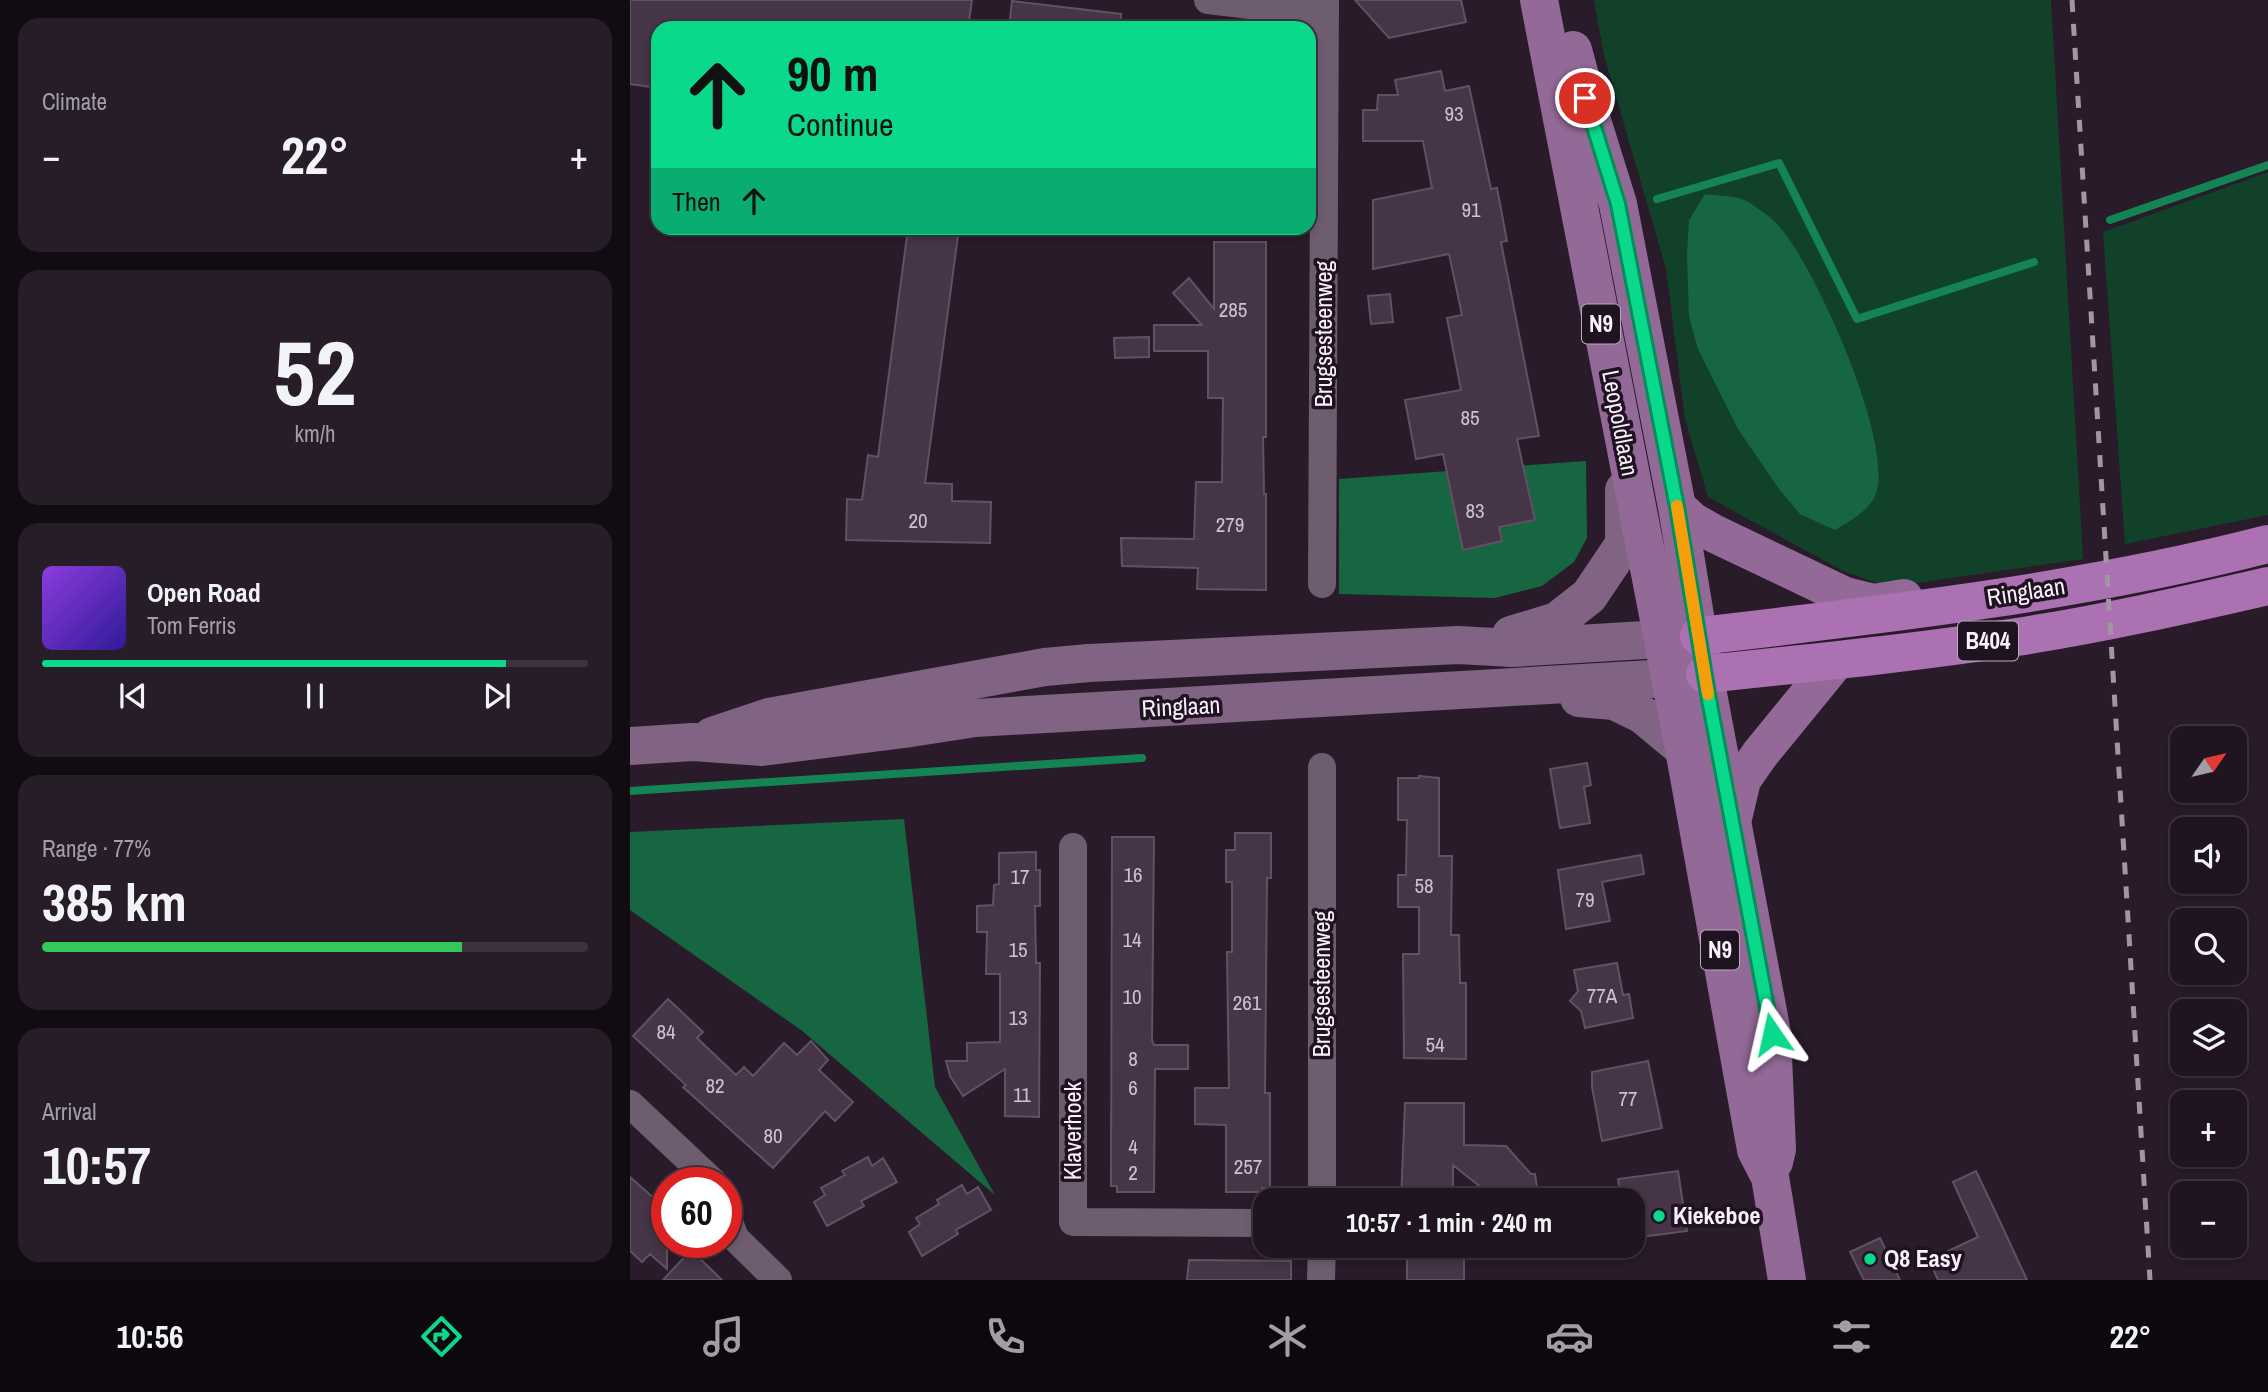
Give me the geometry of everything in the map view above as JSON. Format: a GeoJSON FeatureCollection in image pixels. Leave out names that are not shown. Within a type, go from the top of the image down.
{"type":"FeatureCollection","features":[{"type":"Feature","properties":{"kind":"highway","name":"Ringlaan"},"geometry":{"type":"LineString","coordinates":[[1699,636],[1941,606],[2153,571],[2268,544]]}},
{"type":"Feature","properties":{"kind":"highway","name":"Ringlaan"},"geometry":{"type":"LineString","coordinates":[[1687,676],[1836,661],[2068,628],[2268,586]]}},
{"type":"Feature","properties":{"kind":"main road","name":"Leopoldlaan"},"geometry":{"type":"LineString","coordinates":[[1539,0],[1661,639]]}},
{"type":"Feature","properties":{"kind":"main road","name":"Leopoldlaan"},"geometry":{"type":"LineString","coordinates":[[1561,0],[1582,85],[1618,204],[1677,507],[1699,636]]}},
{"type":"Feature","properties":{"kind":"main road"},"geometry":{"type":"LineString","coordinates":[[1458,645],[1516,634],[1557,621],[1589,596],[1624,544],[1626,524],[1622,502],[1628,467]]}},
{"type":"Feature","properties":{"kind":"main road"},"geometry":{"type":"LineString","coordinates":[[1677,507],[1692,521],[1715,534],[1844,596],[1874,603],[1920,595],[1941,606]]}},
{"type":"Feature","properties":{"kind":"main road"},"geometry":{"type":"LineString","coordinates":[[1661,639],[1699,636]]}},
{"type":"Feature","properties":{"kind":"main road","name":"N9"},"geometry":{"type":"LineString","coordinates":[[1699,636],[1687,676],[1684,749],[1756,1150],[1770,1177],[1787,1280]]}},
{"type":"Feature","properties":{"kind":"main road","name":"Ringlaan"},"geometry":{"type":"LineString","coordinates":[[693,742],[769,718],[1045,667],[1458,645],[1512,648],[1661,639]]}},
{"type":"Feature","properties":{"kind":"main road","name":"N9"},"geometry":{"type":"LineString","coordinates":[[1661,639],[1687,676],[1732,821],[1772,1034],[1777,1149],[1770,1177]]}},
{"type":"Feature","properties":{"kind":"main road"},"geometry":{"type":"LineString","coordinates":[[1732,821],[1742,780],[1759,754],[1836,661]]}},
{"type":"Feature","properties":{"kind":"main road","name":"Ringlaan"},"geometry":{"type":"LineString","coordinates":[[630,746],[693,742],[762,747],[975,718],[1543,687],[1687,676]]}},
{"type":"Feature","properties":{"kind":"main road"},"geometry":{"type":"LineString","coordinates":[[1543,687],[1583,699],[1614,701],[1643,715],[1684,749]]}},
{"type":"Feature","properties":{"kind":"street"},"geometry":{"type":"LineString","coordinates":[[1208,0],[1325,7]]}},
{"type":"Feature","properties":{"kind":"street","name":"Brugsesteenweg"},"geometry":{"type":"LineString","coordinates":[[1322,584],[1325,7]]}},
{"type":"Feature","properties":{"kind":"street","name":"Brugsesteenweg"},"geometry":{"type":"LineString","coordinates":[[1322,767],[1322,1188]]}},
{"type":"Feature","properties":{"kind":"street","name":"Klaverhoek"},"geometry":{"type":"LineString","coordinates":[[1073,847],[1073,1222],[1253,1223]]}},
{"type":"Feature","properties":{"kind":"street"},"geometry":{"type":"LineString","coordinates":[[630,1104],[696,1167]]}},
{"type":"Feature","properties":{"kind":"street"},"geometry":{"type":"LineString","coordinates":[[742,1245],[778,1280]]}},
{"type":"Feature","properties":{"kind":"street"},"geometry":{"type":"LineString","coordinates":[[1321,1280],[1322,1258]]}},
{"type":"Feature","properties":{"kind":"green space"},"geometry":{"type":"Polygon","coordinates":[[[1594,0],[2051,0],[2083,559],[1888,587],[1843,571],[1708,497],[1685,419],[1666,269],[1604,55],[1594,0]]]}},
{"type":"Feature","properties":{"kind":"green space"},"geometry":{"type":"Polygon","coordinates":[[[2268,172],[2268,515],[2125,544],[2103,232],[2268,172]]]}},
{"type":"Feature","properties":{"kind":"green space"},"geometry":{"type":"Polygon","coordinates":[[[1705,194],[1742,199],[1777,224],[1811,275],[1848,356],[1874,438],[1879,472],[1872,502],[1858,516],[1835,530],[1800,514],[1779,489],[1738,429],[1698,349],[1689,317],[1687,255],[1689,220],[1705,194]]]}},
{"type":"Feature","properties":{"kind":"green space"},"geometry":{"type":"Polygon","coordinates":[[[1586,461],[1587,538],[1574,562],[1542,586],[1495,598],[1339,594],[1339,479],[1586,461]]]}},
{"type":"Feature","properties":{"kind":"green space"},"geometry":{"type":"Polygon","coordinates":[[[904,819],[935,1087],[995,1195],[801,1030],[630,910],[630,832],[904,819]]]}},
{"type":"Feature","properties":{"kind":"building"},"geometry":{"type":"Polygon","coordinates":[[[630,0],[972,0],[969,21],[651,21],[651,87],[630,84],[630,0]]]}},
{"type":"Feature","properties":{"kind":"building"},"geometry":{"type":"Polygon","coordinates":[[[1355,0],[1461,0],[1466,22],[1389,38],[1355,0]]]}},
{"type":"Feature","properties":{"kind":"building"},"geometry":{"type":"Polygon","coordinates":[[[1012,1],[1121,14],[1120,21],[1010,21],[1012,1]]]}},
{"type":"Feature","properties":{"kind":"building"},"geometry":{"type":"Polygon","coordinates":[[[1441,71],[1445,91],[1469,86],[1491,189],[1497,188],[1507,241],[1501,242],[1539,436],[1517,439],[1535,520],[1499,527],[1502,541],[1463,550],[1443,454],[1416,459],[1405,400],[1461,390],[1447,318],[1462,315],[1449,254],[1373,269],[1373,200],[1432,188],[1423,141],[1363,141],[1363,110],[1377,110],[1378,95],[1398,95],[1395,80],[1441,71]]]}},
{"type":"Feature","properties":{"kind":"building"},"geometry":{"type":"Polygon","coordinates":[[[907,235],[958,235],[925,483],[952,484],[952,501],[991,502],[990,543],[846,540],[847,499],[862,500],[868,455],[878,457],[907,235]]]}},
{"type":"Feature","properties":{"kind":"building"},"geometry":{"type":"Polygon","coordinates":[[[1214,242],[1266,242],[1266,437],[1263,437],[1266,590],[1197,589],[1198,568],[1122,566],[1121,538],[1194,539],[1196,482],[1222,482],[1223,398],[1208,398],[1208,351],[1154,351],[1154,325],[1202,325],[1173,293],[1189,278],[1214,309],[1214,242]]]}},
{"type":"Feature","properties":{"kind":"building"},"geometry":{"type":"Polygon","coordinates":[[[1390,294],[1393,322],[1371,324],[1368,296],[1390,294]]]}},
{"type":"Feature","properties":{"kind":"building"},"geometry":{"type":"Polygon","coordinates":[[[1149,337],[1149,357],[1115,358],[1114,338],[1149,337]]]}},
{"type":"Feature","properties":{"kind":"building"},"geometry":{"type":"Polygon","coordinates":[[[1587,763],[1591,785],[1584,787],[1590,823],[1560,828],[1550,769],[1587,763]]]}},
{"type":"Feature","properties":{"kind":"building"},"geometry":{"type":"Polygon","coordinates":[[[1398,778],[1439,778],[1439,856],[1452,856],[1451,935],[1459,935],[1460,983],[1466,983],[1466,1059],[1404,1058],[1403,954],[1419,954],[1419,907],[1398,907],[1398,875],[1406,875],[1407,820],[1398,820],[1398,778]]]}},
{"type":"Feature","properties":{"kind":"building"},"geometry":{"type":"Polygon","coordinates":[[[1235,833],[1271,833],[1271,878],[1267,878],[1265,1093],[1270,1093],[1270,1188],[1253,1188],[1253,1192],[1226,1192],[1226,1125],[1195,1124],[1195,1088],[1229,1088],[1227,952],[1232,952],[1232,882],[1226,882],[1226,850],[1235,850],[1235,833]]]}},
{"type":"Feature","properties":{"kind":"building"},"geometry":{"type":"Polygon","coordinates":[[[1112,837],[1154,837],[1152,1040],[1154,1045],[1188,1045],[1188,1069],[1155,1069],[1154,1192],[1117,1192],[1117,1186],[1111,1186],[1112,837]]]}},
{"type":"Feature","properties":{"kind":"building"},"geometry":{"type":"Polygon","coordinates":[[[1036,852],[1036,870],[1040,870],[1040,906],[1035,906],[1036,963],[1040,963],[1039,1117],[1005,1116],[1005,1069],[963,1096],[950,1076],[946,1061],[967,1061],[967,1043],[1000,1042],[1000,974],[986,974],[987,932],[977,932],[977,906],[993,905],[994,885],[999,884],[999,853],[1036,852]]]}},
{"type":"Feature","properties":{"kind":"building"},"geometry":{"type":"Polygon","coordinates":[[[1641,855],[1644,874],[1602,882],[1610,921],[1566,929],[1558,870],[1641,855]]]}},
{"type":"Feature","properties":{"kind":"building"},"geometry":{"type":"Polygon","coordinates":[[[1617,963],[1623,995],[1629,994],[1633,1018],[1585,1028],[1581,1011],[1570,1001],[1578,991],[1574,970],[1617,963]]]}},
{"type":"Feature","properties":{"kind":"building"},"geometry":{"type":"Polygon","coordinates":[[[668,999],[703,1032],[697,1038],[736,1075],[744,1067],[753,1076],[784,1043],[797,1055],[811,1041],[828,1060],[819,1070],[853,1102],[835,1121],[825,1111],[773,1168],[683,1087],[686,1085],[633,1036],[668,999]]]}},
{"type":"Feature","properties":{"kind":"building"},"geometry":{"type":"Polygon","coordinates":[[[1648,1061],[1662,1128],[1602,1141],[1592,1087],[1592,1072],[1648,1061]]]}},
{"type":"Feature","properties":{"kind":"building"},"geometry":{"type":"Polygon","coordinates":[[[1405,1103],[1464,1103],[1464,1145],[1506,1146],[1531,1174],[1535,1174],[1537,1188],[1482,1188],[1453,1165],[1453,1188],[1401,1188],[1405,1103]]]}},
{"type":"Feature","properties":{"kind":"building"},"geometry":{"type":"Polygon","coordinates":[[[868,1157],[872,1166],[883,1158],[897,1182],[861,1201],[864,1206],[827,1226],[814,1202],[825,1195],[821,1188],[845,1175],[842,1171],[868,1157]]]}},
{"type":"Feature","properties":{"kind":"building","name":"Kiekeboe"},"geometry":{"type":"Polygon","coordinates":[[[1678,1171],[1687,1231],[1645,1236],[1645,1188],[1619,1188],[1618,1179],[1678,1171]]]}},
{"type":"Feature","properties":{"kind":"building"},"geometry":{"type":"Polygon","coordinates":[[[1976,1171],[2027,1280],[1938,1280],[1929,1260],[1978,1237],[1953,1182],[1976,1171]]]}},
{"type":"Feature","properties":{"kind":"building"},"geometry":{"type":"Polygon","coordinates":[[[630,1177],[651,1196],[651,1255],[642,1262],[630,1251],[630,1177]]]}},
{"type":"Feature","properties":{"kind":"building"},"geometry":{"type":"Polygon","coordinates":[[[962,1185],[967,1194],[978,1187],[991,1210],[956,1230],[958,1234],[922,1256],[909,1232],[920,1224],[916,1218],[939,1204],[937,1200],[962,1185]]]}},
{"type":"Feature","properties":{"kind":"building"},"geometry":{"type":"Polygon","coordinates":[[[1880,1238],[1900,1280],[1864,1280],[1850,1252],[1880,1238]]]}},
{"type":"Feature","properties":{"kind":"building"},"geometry":{"type":"Polygon","coordinates":[[[655,1258],[667,1258],[667,1269],[655,1258]]]}},
{"type":"Feature","properties":{"kind":"building"},"geometry":{"type":"Polygon","coordinates":[[[684,1258],[699,1258],[722,1280],[663,1280],[684,1258]]]}},
{"type":"Feature","properties":{"kind":"building"},"geometry":{"type":"Polygon","coordinates":[[[1407,1258],[1464,1258],[1464,1280],[1407,1280],[1407,1258]]]}},
{"type":"Feature","properties":{"kind":"building"},"geometry":{"type":"Polygon","coordinates":[[[1189,1260],[1291,1261],[1291,1280],[1187,1280],[1189,1260]]]}},
{"type":"Feature","properties":{"kind":"waterway"},"geometry":{"type":"LineString","coordinates":[[1657,199],[1779,163],[1857,319],[2034,262]]}},
{"type":"Feature","properties":{"kind":"waterway"},"geometry":{"type":"LineString","coordinates":[[2110,220],[2268,165]]}},
{"type":"Feature","properties":{"kind":"waterway"},"geometry":{"type":"LineString","coordinates":[[630,791],[1142,758]]}},
{"type":"Feature","properties":{"kind":"railway"},"geometry":{"type":"LineString","coordinates":[[2072,0],[2150,1280]]}},
{"type":"Feature","properties":{"kind":"slow traffic"},"geometry":{"type":"LineString","coordinates":[[1677,506],[1708,694]]}},
{"type":"Feature","properties":{"kind":"place","name":"Kiekeboe"},"geometry":{"type":"Point","coordinates":[1659,1216]}},
{"type":"Feature","properties":{"kind":"place","name":"Q8 Easy"},"geometry":{"type":"Point","coordinates":[1870,1259]}},
{"type":"Feature","properties":{"kind":"route"},"geometry":{"type":"LineString","coordinates":[[1585,98],[1618,204],[1677,507],[1708,694],[1772,1034]]}}]}
